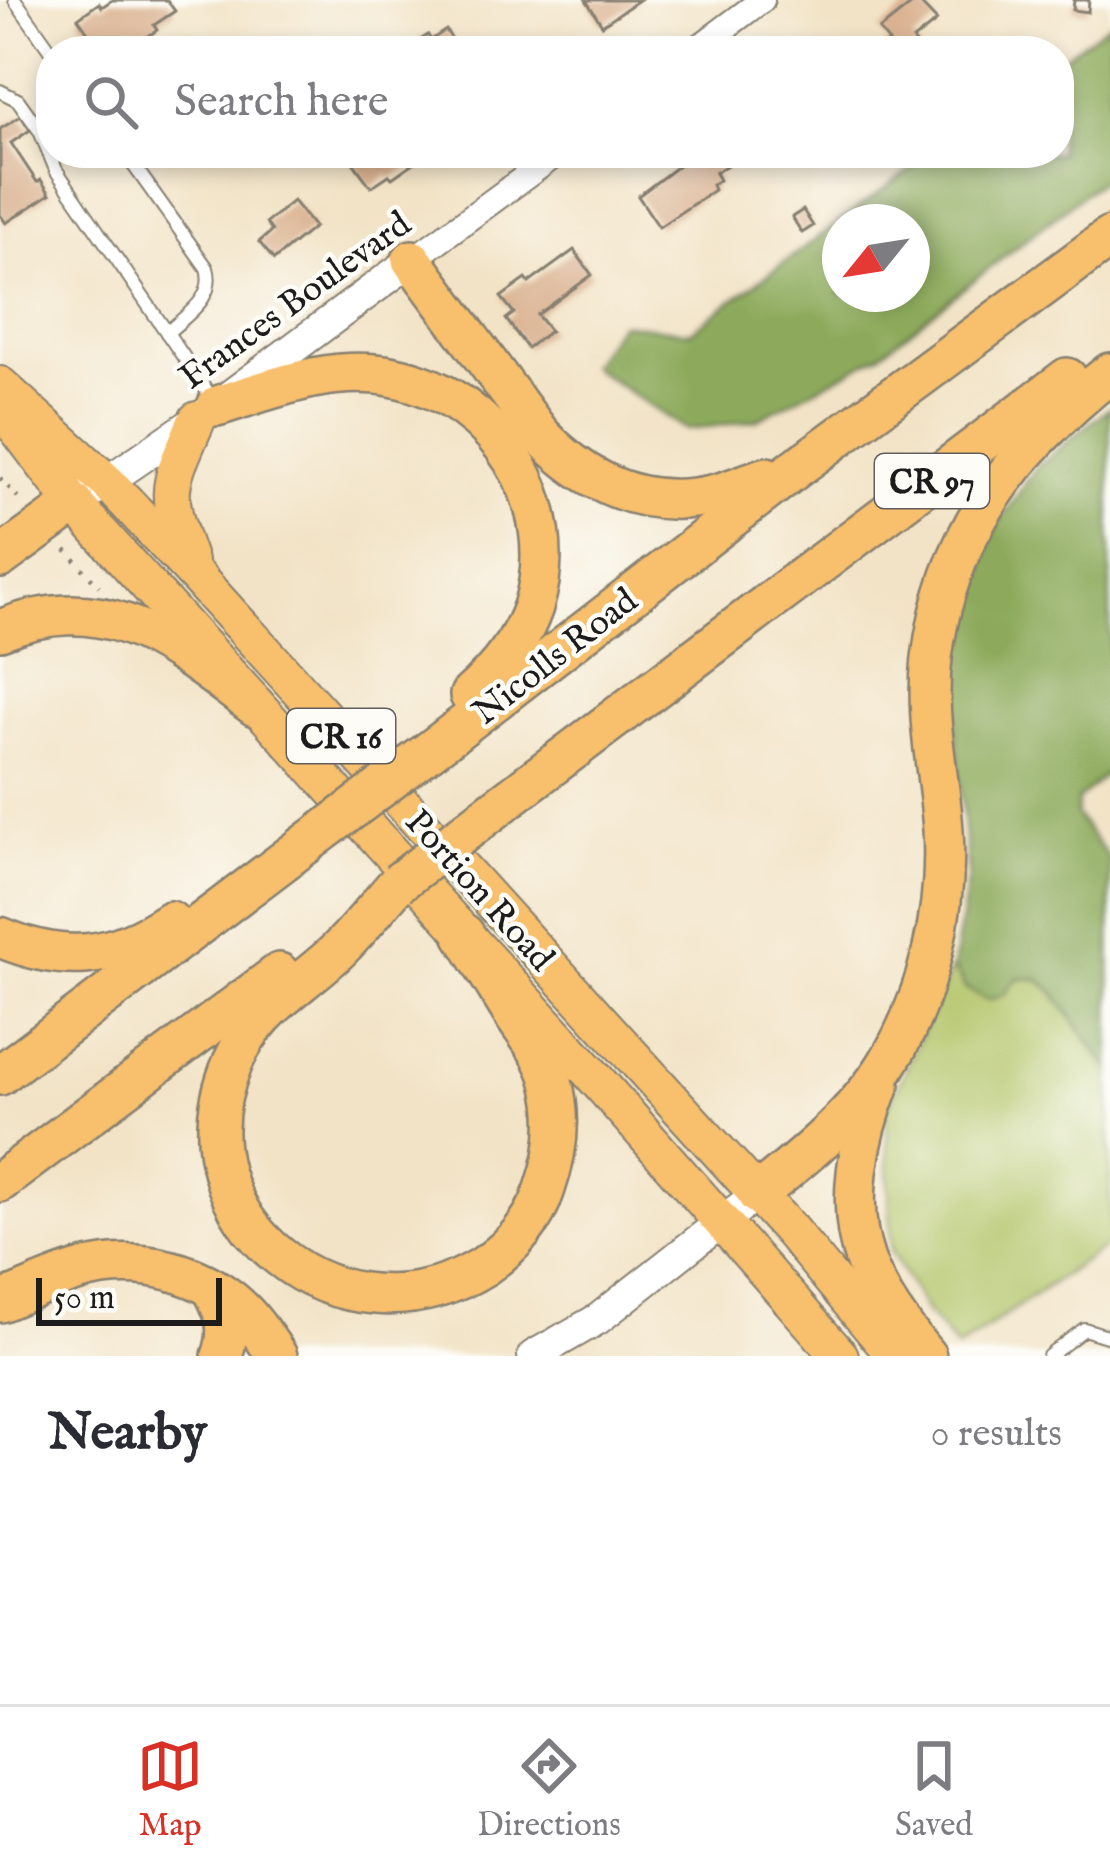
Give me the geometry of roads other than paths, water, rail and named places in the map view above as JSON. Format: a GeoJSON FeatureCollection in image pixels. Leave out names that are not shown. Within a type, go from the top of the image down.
{"type":"FeatureCollection","features":[{"type":"Feature","properties":{"kind":"highway","name":"Nicolls Road"},"geometry":{"type":"LineString","coordinates":[[442,732],[1110,237]]}},
{"type":"Feature","properties":{"kind":"highway"},"geometry":{"type":"LineString","coordinates":[[412,260],[540,434],[598,482],[642,497],[691,499],[795,469]]}},
{"type":"Feature","properties":{"kind":"highway","name":"CR 97"},"geometry":{"type":"LineString","coordinates":[[352,925],[398,883],[504,802],[1110,346]]}},
{"type":"Feature","properties":{"kind":"highway"},"geometry":{"type":"LineString","coordinates":[[0,1075],[371,795],[442,732],[500,665],[533,606],[541,536],[529,491],[507,450],[478,416],[459,403],[438,391],[368,373],[323,375],[207,413]]}},
{"type":"Feature","properties":{"kind":"highway"},"geometry":{"type":"LineString","coordinates":[[926,1356],[886,1303],[865,1259],[856,1187],[873,1102],[928,967],[941,898],[943,834],[930,728],[937,628],[969,531],[985,502],[1038,436],[1110,373]]}},
{"type":"Feature","properties":{"kind":"highway"},"geometry":{"type":"LineString","coordinates":[[0,558],[74,504]]}},
{"type":"Feature","properties":{"kind":"highway"},"geometry":{"type":"LineString","coordinates":[[0,630],[58,614],[133,624],[179,650],[255,706]]}},
{"type":"Feature","properties":{"kind":"highway"},"geometry":{"type":"LineString","coordinates":[[0,937],[64,954],[126,946],[278,866]]}},
{"type":"Feature","properties":{"kind":"highway"},"geometry":{"type":"LineString","coordinates":[[352,925],[334,955],[271,1006],[242,1044],[224,1089],[220,1160],[236,1204],[281,1260],[334,1288],[391,1298],[452,1283],[490,1262],[533,1217],[554,1159],[556,1097],[548,1066],[464,934]]}},
{"type":"Feature","properties":{"kind":"highway"},"geometry":{"type":"LineString","coordinates":[[0,1182],[352,925]]}},
{"type":"Feature","properties":{"kind":"highway"},"geometry":{"type":"LineString","coordinates":[[757,1195],[837,1123],[886,1066]]}},
{"type":"Feature","properties":{"kind":"highway"},"geometry":{"type":"LineString","coordinates":[[0,1302],[84,1270],[121,1264],[160,1268],[180,1273],[246,1313],[277,1356]]}},
{"type":"Feature","properties":{"kind":"highway"},"geometry":{"type":"LineString","coordinates":[[214,1291],[227,1319],[222,1356]]}},
{"type":"Feature","properties":{"kind":"main road","name":"Portion Road"},"geometry":{"type":"LineString","coordinates":[[0,385],[108,483],[195,575],[757,1195],[896,1356]]}},
{"type":"Feature","properties":{"kind":"main road","name":"Portion Road"},"geometry":{"type":"LineString","coordinates":[[0,406],[74,504],[840,1356]]}},
{"type":"Feature","properties":{"kind":"main road"},"geometry":{"type":"LineString","coordinates":[[195,575],[170,501],[173,475],[207,413]]}},
{"type":"Feature","properties":{"kind":"street"},"geometry":{"type":"LineString","coordinates":[[714,36],[762,0]]}},
{"type":"Feature","properties":{"kind":"street","name":"Frances Boulevard"},"geometry":{"type":"LineString","coordinates":[[74,504],[207,413],[538,168]]}},
{"type":"Feature","properties":{"kind":"street"},"geometry":{"type":"LineString","coordinates":[[536,1356],[598,1319],[757,1195]]}},
{"type":"Feature","properties":{"kind":"lane"},"geometry":{"type":"LineString","coordinates":[[15,0],[40,36]]}},
{"type":"Feature","properties":{"kind":"lane"},"geometry":{"type":"LineString","coordinates":[[0,92],[18,100],[36,125]]}},
{"type":"Feature","properties":{"kind":"lane"},"geometry":{"type":"LineString","coordinates":[[55,168],[167,334],[207,413]]}},
{"type":"Feature","properties":{"kind":"lane"},"geometry":{"type":"LineString","coordinates":[[136,168],[211,280],[207,296],[167,334]]}},
{"type":"Feature","properties":{"kind":"lane"},"geometry":{"type":"LineString","coordinates":[[1049,1356],[1084,1329],[1110,1337]]}}]}
